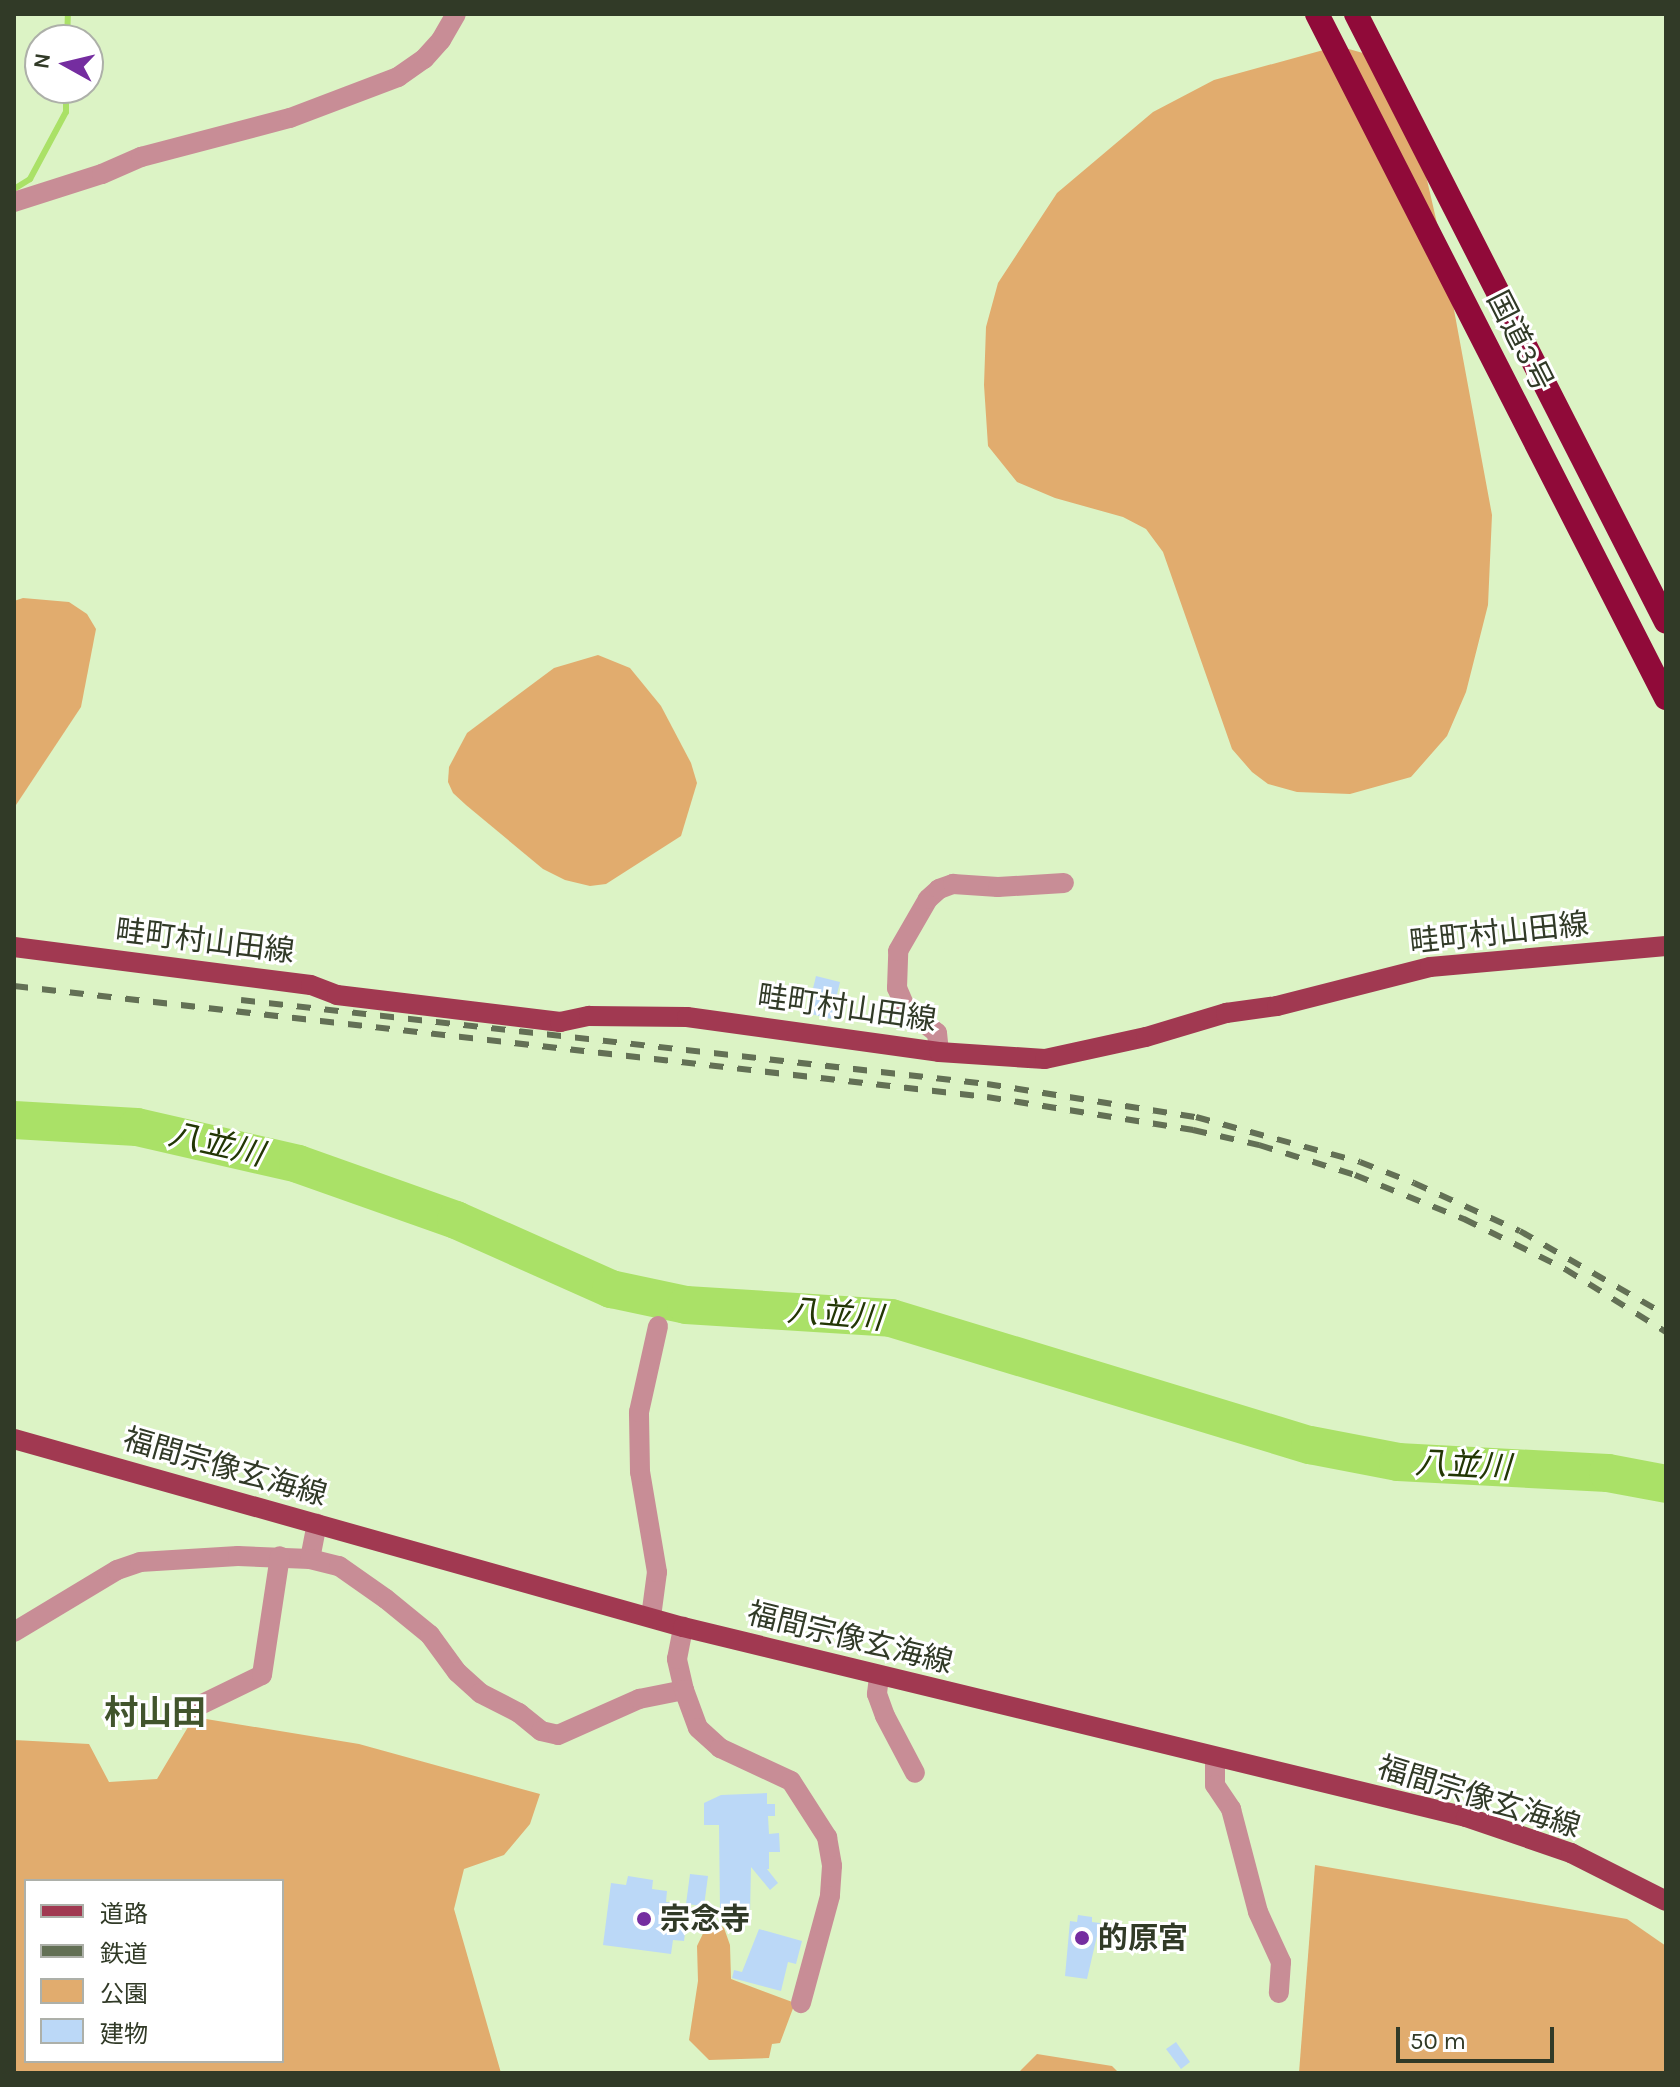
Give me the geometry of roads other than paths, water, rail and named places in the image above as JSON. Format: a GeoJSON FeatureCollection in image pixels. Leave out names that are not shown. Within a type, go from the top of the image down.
{"type":"FeatureCollection","features":[{"type":"Feature","properties":{"kind":"highway","name":"国道3号"},"geometry":{"type":"LineString","coordinates":[[1317,14],[1666,698]]}},
{"type":"Feature","properties":{"kind":"highway","name":"国道3号"},"geometry":{"type":"LineString","coordinates":[[1356,14],[1666,622]]}},
{"type":"Feature","properties":{"kind":"main road","name":"畦町村山田線"},"geometry":{"type":"LineString","coordinates":[[14,947],[311,985],[337,995],[560,1022],[589,1016],[687,1017],[939,1052],[1045,1059],[1146,1037],[1226,1013],[1277,1006],[1430,967],[1666,946]]}},
{"type":"Feature","properties":{"kind":"main road","name":"福間宗像玄海線"},"geometry":{"type":"LineString","coordinates":[[14,1439],[683,1627],[1466,1817],[1571,1853],[1666,1901]]}},
{"type":"Feature","properties":{"kind":"street"},"geometry":{"type":"LineString","coordinates":[[14,202],[102,174],[141,157],[290,118],[398,77],[424,59],[441,40],[456,14]]}},
{"type":"Feature","properties":{"kind":"street"},"geometry":{"type":"LineString","coordinates":[[939,1052],[937,1033],[906,1009],[897,988],[898,951],[928,899],[939,889],[953,884],[998,887],[1064,883]]}},
{"type":"Feature","properties":{"kind":"street"},"geometry":{"type":"LineString","coordinates":[[651,1617],[657,1572],[640,1472],[639,1412],[658,1326]]}},
{"type":"Feature","properties":{"kind":"street"},"geometry":{"type":"LineString","coordinates":[[310,1559],[317,1524]]}},
{"type":"Feature","properties":{"kind":"street"},"geometry":{"type":"LineString","coordinates":[[196,1707],[262,1675],[280,1556]]}},
{"type":"Feature","properties":{"kind":"street"},"geometry":{"type":"LineString","coordinates":[[14,1632],[117,1570],[140,1562],[280,1556],[339,1566],[430,1635],[457,1672],[480,1693],[519,1713],[541,1731],[558,1735],[570,1732],[639,1699],[684,1690]]}},
{"type":"Feature","properties":{"kind":"street"},"geometry":{"type":"LineString","coordinates":[[683,1627],[677,1659],[698,1728],[720,1748],[791,1781],[827,1837],[832,1866],[830,1896],[801,2003]]}},
{"type":"Feature","properties":{"kind":"street"},"geometry":{"type":"LineString","coordinates":[[879,1677],[877,1694],[885,1716],[915,1773]]}},
{"type":"Feature","properties":{"kind":"street"},"geometry":{"type":"LineString","coordinates":[[1215,1757],[1215,1785],[1231,1809],[1258,1912],[1281,1962],[1279,1993]]}},
{"type":"Feature","properties":{"kind":"waterway"},"geometry":{"type":"LineString","coordinates":[[68,14],[68,24]]}},
{"type":"Feature","properties":{"kind":"waterway"},"geometry":{"type":"LineString","coordinates":[[14,189],[30,179],[66,112],[66,104]]}},
{"type":"Feature","properties":{"kind":"waterway","name":"八並川"},"geometry":{"type":"LineString","coordinates":[[14,1120],[137,1127],[298,1164],[456,1220],[611,1289],[686,1305],[891,1318],[1310,1445],[1398,1462],[1608,1473],[1666,1484]]}},
{"type":"Feature","properties":{"kind":"railway"},"geometry":{"type":"LineString","coordinates":[[14,986],[987,1097],[1193,1130],[1259,1145],[1355,1175],[1464,1219],[1565,1269],[1666,1332]]}},
{"type":"Feature","properties":{"kind":"railway"},"geometry":{"type":"LineString","coordinates":[[241,1000],[987,1084],[1196,1117],[1360,1162],[1414,1183],[1520,1231],[1666,1315]]}},
{"type":"Feature","properties":{"kind":"place","name":"宗念寺"},"geometry":{"type":"Point","coordinates":[644,1919]}},
{"type":"Feature","properties":{"kind":"place","name":"的原宮"},"geometry":{"type":"Point","coordinates":[1082,1938]}},
{"type":"Feature","properties":{"kind":"district","name":"村山田"},"geometry":{"type":"Point","coordinates":[155,1714]}}]}
